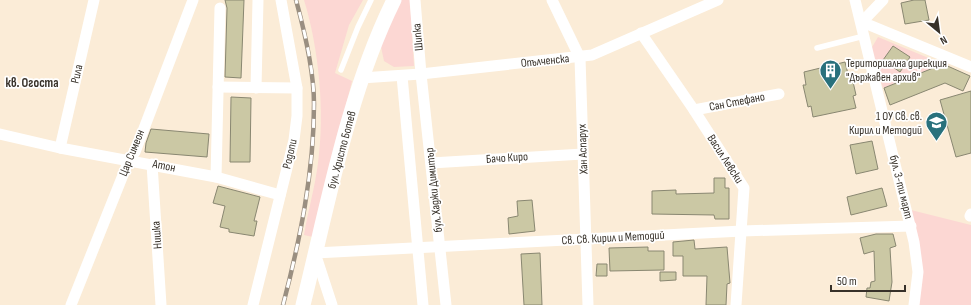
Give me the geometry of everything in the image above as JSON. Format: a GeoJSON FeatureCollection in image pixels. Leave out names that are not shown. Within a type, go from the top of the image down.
{"type":"FeatureCollection","features":[{"type":"Feature","properties":{"kind":"street","name":"Рила"},"geometry":{"type":"LineString","coordinates":[[60,148],[94,0]]}},
{"type":"Feature","properties":{"kind":"street","name":"Цар Симеон"},"geometry":{"type":"LineString","coordinates":[[71,305],[129,160],[134,152],[193,0]]}},
{"type":"Feature","properties":{"kind":"street"},"geometry":{"type":"LineString","coordinates":[[256,88],[260,5],[258,0]]}},
{"type":"Feature","properties":{"kind":"street","name":"Родопи"},"geometry":{"type":"LineString","coordinates":[[253,305],[294,140],[297,116],[297,88],[281,0]]}},
{"type":"Feature","properties":{"kind":"street","name":"бул. Христо Ботев"},"geometry":{"type":"LineString","coordinates":[[303,305],[361,78],[376,36],[394,0]]}},
{"type":"Feature","properties":{"kind":"street","name":"Шипка"},"geometry":{"type":"LineString","coordinates":[[416,0],[421,74]]}},
{"type":"Feature","properties":{"kind":"street","name":"Хан Аспарух"},"geometry":{"type":"LineString","coordinates":[[552,0],[580,58],[588,305]]}},
{"type":"Feature","properties":{"kind":"street","name":"Опълченска"},"geometry":{"type":"LineString","coordinates":[[361,78],[402,76],[580,58],[600,53],[640,33],[718,0]]}},
{"type":"Feature","properties":{"kind":"street","name":"бул. 3-ти март"},"geometry":{"type":"LineString","coordinates":[[855,0],[862,22],[864,36],[911,226],[917,257],[918,272],[914,305]]}},
{"type":"Feature","properties":{"kind":"street"},"geometry":{"type":"LineString","coordinates":[[883,0],[862,22],[971,67]]}},
{"type":"Feature","properties":{"kind":"street"},"geometry":{"type":"LineString","coordinates":[[216,177],[220,8]]}},
{"type":"Feature","properties":{"kind":"street","name":"Васил Левски"},"geometry":{"type":"LineString","coordinates":[[640,33],[694,110],[744,188],[736,305]]}},
{"type":"Feature","properties":{"kind":"street","name":"бул. Хаджи Димитър"},"geometry":{"type":"LineString","coordinates":[[421,74],[446,305]]}},
{"type":"Feature","properties":{"kind":"street","name":"бул. Хаджи Димитър"},"geometry":{"type":"LineString","coordinates":[[402,76],[423,305]]}},
{"type":"Feature","properties":{"kind":"street"},"geometry":{"type":"LineString","coordinates":[[218,87],[297,88]]}},
{"type":"Feature","properties":{"kind":"street","name":"Сан Стефано"},"geometry":{"type":"LineString","coordinates":[[694,110],[779,94]]}},
{"type":"Feature","properties":{"kind":"street","name":"Атон"},"geometry":{"type":"LineString","coordinates":[[0,134],[60,148],[216,177],[280,195]]}},
{"type":"Feature","properties":{"kind":"street","name":"Бачо Киро"},"geometry":{"type":"LineString","coordinates":[[431,163],[583,154]]}},
{"type":"Feature","properties":{"kind":"street","name":"Нишка"},"geometry":{"type":"LineString","coordinates":[[152,164],[161,305]]}},
{"type":"Feature","properties":{"kind":"street","name":"Св. Св. Кирил и Методий"},"geometry":{"type":"LineString","coordinates":[[316,253],[742,231],[911,226]]}},
{"type":"Feature","properties":{"kind":"street"},"geometry":{"type":"LineString","coordinates":[[316,253],[332,305]]}},
{"type":"Feature","properties":{"kind":"lane"},"geometry":{"type":"LineString","coordinates":[[341,70],[358,27],[371,0]]}},
{"type":"Feature","properties":{"kind":"lane"},"geometry":{"type":"LineString","coordinates":[[817,48],[864,36]]}},
{"type":"Feature","properties":{"kind":"shaded area"},"geometry":{"type":"Polygon","coordinates":[[[304,0],[363,0],[349,25],[335,73],[352,81],[313,237],[304,235],[318,163],[321,102],[314,39],[304,0]]]}},
{"type":"Feature","properties":{"kind":"shaded area"},"geometry":{"type":"Polygon","coordinates":[[[399,0],[410,0],[414,66],[394,67],[384,61],[380,42],[399,0]]]}},
{"type":"Feature","properties":{"kind":"shaded area"},"geometry":{"type":"Polygon","coordinates":[[[878,37],[943,64],[883,88],[871,49],[878,37]]]}},
{"type":"Feature","properties":{"kind":"shaded area"},"geometry":{"type":"Polygon","coordinates":[[[911,210],[971,225],[971,305],[919,305],[921,268],[911,210]]]}},
{"type":"Feature","properties":{"kind":"building"},"geometry":{"type":"Polygon","coordinates":[[[225,0],[244,0],[241,78],[225,77],[227,8],[225,0]]]}},
{"type":"Feature","properties":{"kind":"building"},"geometry":{"type":"Polygon","coordinates":[[[914,0],[925,0],[929,20],[905,24],[901,3],[914,0]]]}},
{"type":"Feature","properties":{"kind":"building"},"geometry":{"type":"Polygon","coordinates":[[[893,46],[910,57],[900,72],[883,60],[893,46]]]}},
{"type":"Feature","properties":{"kind":"building","name":"Териториална дирекция \"Държавен архив\""},"geometry":{"type":"Polygon","coordinates":[[[845,62],[848,74],[851,73],[856,95],[853,96],[856,108],[813,117],[811,106],[808,107],[803,85],[806,85],[804,72],[845,62]]]}},
{"type":"Feature","properties":{"kind":"building"},"geometry":{"type":"Polygon","coordinates":[[[943,64],[970,76],[963,91],[945,83],[890,105],[884,88],[943,64]]]}},
{"type":"Feature","properties":{"kind":"building"},"geometry":{"type":"Polygon","coordinates":[[[971,91],[971,153],[956,157],[940,100],[971,91]]]}},
{"type":"Feature","properties":{"kind":"building"},"geometry":{"type":"Polygon","coordinates":[[[231,97],[251,98],[250,162],[230,162],[231,97]]]}},
{"type":"Feature","properties":{"kind":"building"},"geometry":{"type":"Polygon","coordinates":[[[151,129],[209,134],[207,157],[145,152],[146,143],[151,129]]]}},
{"type":"Feature","properties":{"kind":"building"},"geometry":{"type":"Polygon","coordinates":[[[872,141],[878,169],[856,174],[850,145],[872,141]]]}},
{"type":"Feature","properties":{"kind":"building"},"geometry":{"type":"Polygon","coordinates":[[[714,178],[725,178],[725,188],[729,188],[729,219],[715,219],[714,215],[652,214],[652,191],[676,190],[676,194],[714,193],[714,178]]]}},
{"type":"Feature","properties":{"kind":"building"},"geometry":{"type":"Polygon","coordinates":[[[218,186],[260,197],[254,221],[257,221],[254,236],[229,232],[229,229],[220,227],[225,206],[213,203],[218,186]]]}},
{"type":"Feature","properties":{"kind":"building"},"geometry":{"type":"Polygon","coordinates":[[[882,188],[887,206],[851,215],[847,197],[882,188]]]}},
{"type":"Feature","properties":{"kind":"building"},"geometry":{"type":"Polygon","coordinates":[[[532,200],[535,231],[509,234],[508,218],[518,216],[517,201],[532,200]]]}},
{"type":"Feature","properties":{"kind":"building"},"geometry":{"type":"Polygon","coordinates":[[[876,234],[893,234],[896,246],[890,248],[892,282],[889,301],[866,297],[867,288],[870,288],[871,282],[875,281],[874,251],[864,254],[860,238],[876,234]]]}},
{"type":"Feature","properties":{"kind":"building"},"geometry":{"type":"Polygon","coordinates":[[[694,240],[695,249],[727,247],[730,283],[727,284],[726,305],[706,305],[707,276],[683,276],[683,256],[673,256],[673,242],[694,240]]]}},
{"type":"Feature","properties":{"kind":"building"},"geometry":{"type":"Polygon","coordinates":[[[648,247],[648,251],[664,251],[664,270],[610,271],[609,248],[648,247]]]}},
{"type":"Feature","properties":{"kind":"building"},"geometry":{"type":"Polygon","coordinates":[[[540,253],[542,305],[524,305],[521,254],[540,253]]]}},
{"type":"Feature","properties":{"kind":"building"},"geometry":{"type":"Polygon","coordinates":[[[597,264],[607,264],[607,276],[596,276],[597,264]]]}},
{"type":"Feature","properties":{"kind":"building"},"geometry":{"type":"Polygon","coordinates":[[[660,272],[676,272],[676,280],[660,281],[660,272]]]}},
{"type":"Feature","properties":{"kind":"railway"},"geometry":{"type":"LineString","coordinates":[[283,305],[305,206],[312,155],[314,91],[306,38],[296,0]]}},
{"type":"Feature","properties":{"kind":"place","name":"Териториална дирекция \"Държавен архив\""},"geometry":{"type":"Point","coordinates":[830,90]}},
{"type":"Feature","properties":{"kind":"place","name":"1 ОУ Св. св. Кирил и Методий"},"geometry":{"type":"Point","coordinates":[937,142]}},
{"type":"Feature","properties":{"kind":"district","name":"кв. Огоста"},"geometry":{"type":"Point","coordinates":[32,83]}}]}
